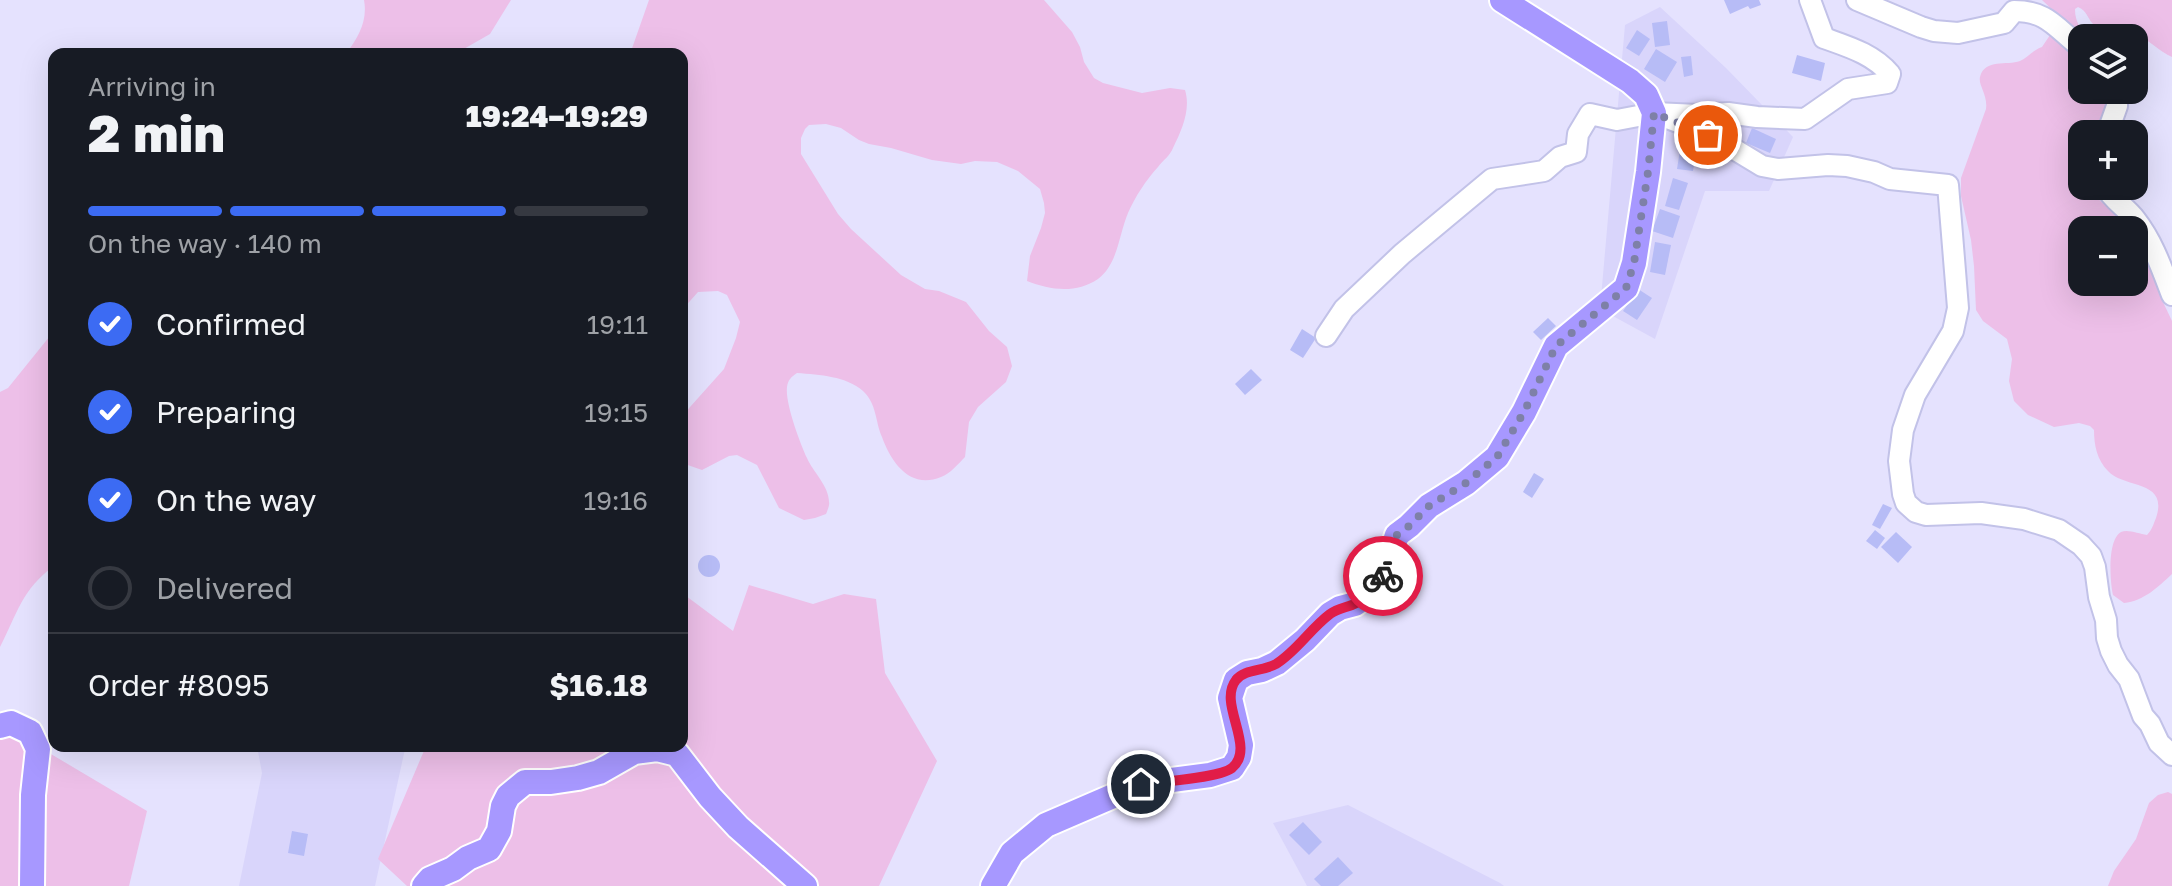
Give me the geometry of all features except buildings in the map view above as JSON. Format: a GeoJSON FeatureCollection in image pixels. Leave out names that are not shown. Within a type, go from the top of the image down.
{"type":"FeatureCollection","features":[{"type":"Feature","properties":{"kind":"main road"},"geometry":{"type":"LineString","coordinates":[[993,886],[1012,853],[1056,820],[1141,784],[1210,775],[1232,768],[1239,757],[1241,745],[1230,698],[1236,680],[1277,663],[1330,614],[1355,604],[1372,591],[1384,576],[1397,535],[1429,506],[1466,483],[1497,457],[1524,412],[1556,346],[1626,288],[1634,263],[1654,113],[1646,95],[1630,81],[1502,0]]}},
{"type":"Feature","properties":{"kind":"main road"},"geometry":{"type":"LineString","coordinates":[[0,726],[11,723],[30,732],[38,749],[33,795],[32,886]]}},
{"type":"Feature","properties":{"kind":"main road"},"geometry":{"type":"LineString","coordinates":[[424,886],[430,879],[489,849],[499,831],[508,796],[525,782],[578,778],[599,772],[634,752]]}},
{"type":"Feature","properties":{"kind":"main road"},"geometry":{"type":"LineString","coordinates":[[669,752],[677,754],[738,827],[805,886]]}},
{"type":"Feature","properties":{"kind":"street"},"geometry":{"type":"LineString","coordinates":[[1326,336],[1344,309],[1392,263],[1492,179],[1544,171],[1560,157],[1576,152],[1578,134],[1590,114],[1617,120],[1654,113],[1728,113],[1805,119],[1848,89],[1887,83],[1890,74],[1870,56],[1824,38],[1810,0]]}},
{"type":"Feature","properties":{"kind":"street"},"geometry":{"type":"LineString","coordinates":[[1857,0],[1921,27],[1958,33],[2004,23],[2014,11],[2030,11],[2048,19],[2068,36]]}},
{"type":"Feature","properties":{"kind":"street"},"geometry":{"type":"LineString","coordinates":[[1654,113],[1724,143],[1762,166],[1778,169],[1847,166],[1890,179],[1948,185],[1958,308],[1953,331],[1915,395],[1903,430],[1899,461],[1906,503],[1916,512],[1926,515],[1981,513],[2024,519],[2059,530],[2081,545],[2091,556],[2095,567],[2111,651],[2129,679],[2143,716],[2159,743],[2172,755]]}},
{"type":"Feature","properties":{"kind":"street"},"geometry":{"type":"LineString","coordinates":[[2115,200],[2133,216],[2146,234],[2172,295]]}},
{"type":"Feature","properties":{"kind":"shaded area"},"geometry":{"type":"Polygon","coordinates":[[[364,0],[511,0],[490,34],[466,48],[350,48],[365,15],[364,0]]]}},
{"type":"Feature","properties":{"kind":"shaded area"},"geometry":{"type":"Polygon","coordinates":[[[649,0],[1044,0],[1072,32],[1094,78],[1142,93],[1170,88],[1185,90],[1186,112],[1180,134],[1170,153],[1134,201],[1105,273],[1090,284],[1072,289],[1045,287],[1027,281],[1030,256],[1045,213],[1040,189],[1018,171],[997,162],[961,164],[932,160],[869,144],[841,128],[826,124],[809,125],[805,129],[801,138],[801,154],[838,214],[851,229],[901,275],[925,289],[966,302],[989,331],[1007,347],[1012,366],[1006,382],[978,407],[969,422],[965,457],[948,474],[930,480],[911,477],[896,464],[886,446],[873,407],[863,391],[841,379],[797,373],[787,385],[788,403],[804,451],[826,490],[829,503],[826,514],[804,520],[779,508],[757,465],[737,455],[702,470],[688,465],[688,409],[724,369],[740,322],[727,295],[718,291],[698,292],[688,303],[688,48],[632,48],[649,0]]]}},
{"type":"Feature","properties":{"kind":"shaded area"},"geometry":{"type":"Polygon","coordinates":[[[2042,0],[2172,0],[2172,57],[2148,41],[2148,24],[2093,24],[2078,7],[2075,14],[2078,24],[2068,25],[2042,0]]]}},
{"type":"Feature","properties":{"kind":"shaded area"},"geometry":{"type":"Polygon","coordinates":[[[1660,7],[1726,68],[1793,137],[1769,191],[1705,191],[1655,339],[1600,309],[1625,25],[1660,7]]]}},
{"type":"Feature","properties":{"kind":"shaded area"},"geometry":{"type":"Polygon","coordinates":[[[2052,32],[2068,46],[2068,104],[2107,104],[2103,120],[2068,120],[2068,200],[2099,200],[2117,216],[2068,216],[2068,296],[2148,296],[2148,256],[2172,321],[2172,574],[2156,588],[2131,602],[2124,603],[2113,595],[2113,543],[2124,531],[2147,535],[2156,518],[2156,497],[2143,487],[2115,477],[2104,467],[2096,447],[2094,430],[2090,426],[2079,423],[2054,427],[2028,415],[2014,401],[2009,381],[2012,359],[2007,339],[1983,321],[1976,310],[1974,266],[1961,196],[1961,178],[1986,109],[1980,77],[1991,65],[2020,61],[2042,47],[2052,32]]]}},
{"type":"Feature","properties":{"kind":"shaded area"},"geometry":{"type":"Polygon","coordinates":[[[48,338],[48,571],[27,593],[0,647],[0,392],[8,388],[48,338]]]}},
{"type":"Feature","properties":{"kind":"shaded area"},"geometry":{"type":"Polygon","coordinates":[[[749,585],[813,604],[844,594],[876,599],[885,673],[937,761],[879,886],[407,886],[378,859],[423,752],[688,752],[688,597],[733,631],[749,585]]]}},
{"type":"Feature","properties":{"kind":"shaded area"},"geometry":{"type":"Polygon","coordinates":[[[7,728],[147,811],[129,886],[0,886],[0,740],[7,728]]]}},
{"type":"Feature","properties":{"kind":"shaded area"},"geometry":{"type":"Polygon","coordinates":[[[258,752],[404,752],[375,886],[239,886],[262,773],[258,752]]]}},
{"type":"Feature","properties":{"kind":"shaded area"},"geometry":{"type":"Polygon","coordinates":[[[2172,794],[2172,886],[2108,886],[2114,871],[2136,839],[2149,803],[2158,795],[2172,794]]]}},
{"type":"Feature","properties":{"kind":"shaded area"},"geometry":{"type":"Polygon","coordinates":[[[1348,805],[1504,886],[1307,886],[1273,823],[1348,805]]]}},
{"type":"Feature","properties":{"kind":"way so far"},"geometry":{"type":"LineString","coordinates":[[1383,576],[1397,535],[1429,506],[1466,483],[1497,457],[1524,412],[1556,346],[1626,288],[1634,263],[1654,113],[1708,135]]}},
{"type":"Feature","properties":{"kind":"route"},"geometry":{"type":"LineString","coordinates":[[1141,784],[1210,775],[1232,768],[1239,757],[1241,745],[1230,698],[1236,680],[1277,663],[1330,614],[1355,604],[1372,591],[1383,576]]}}]}
